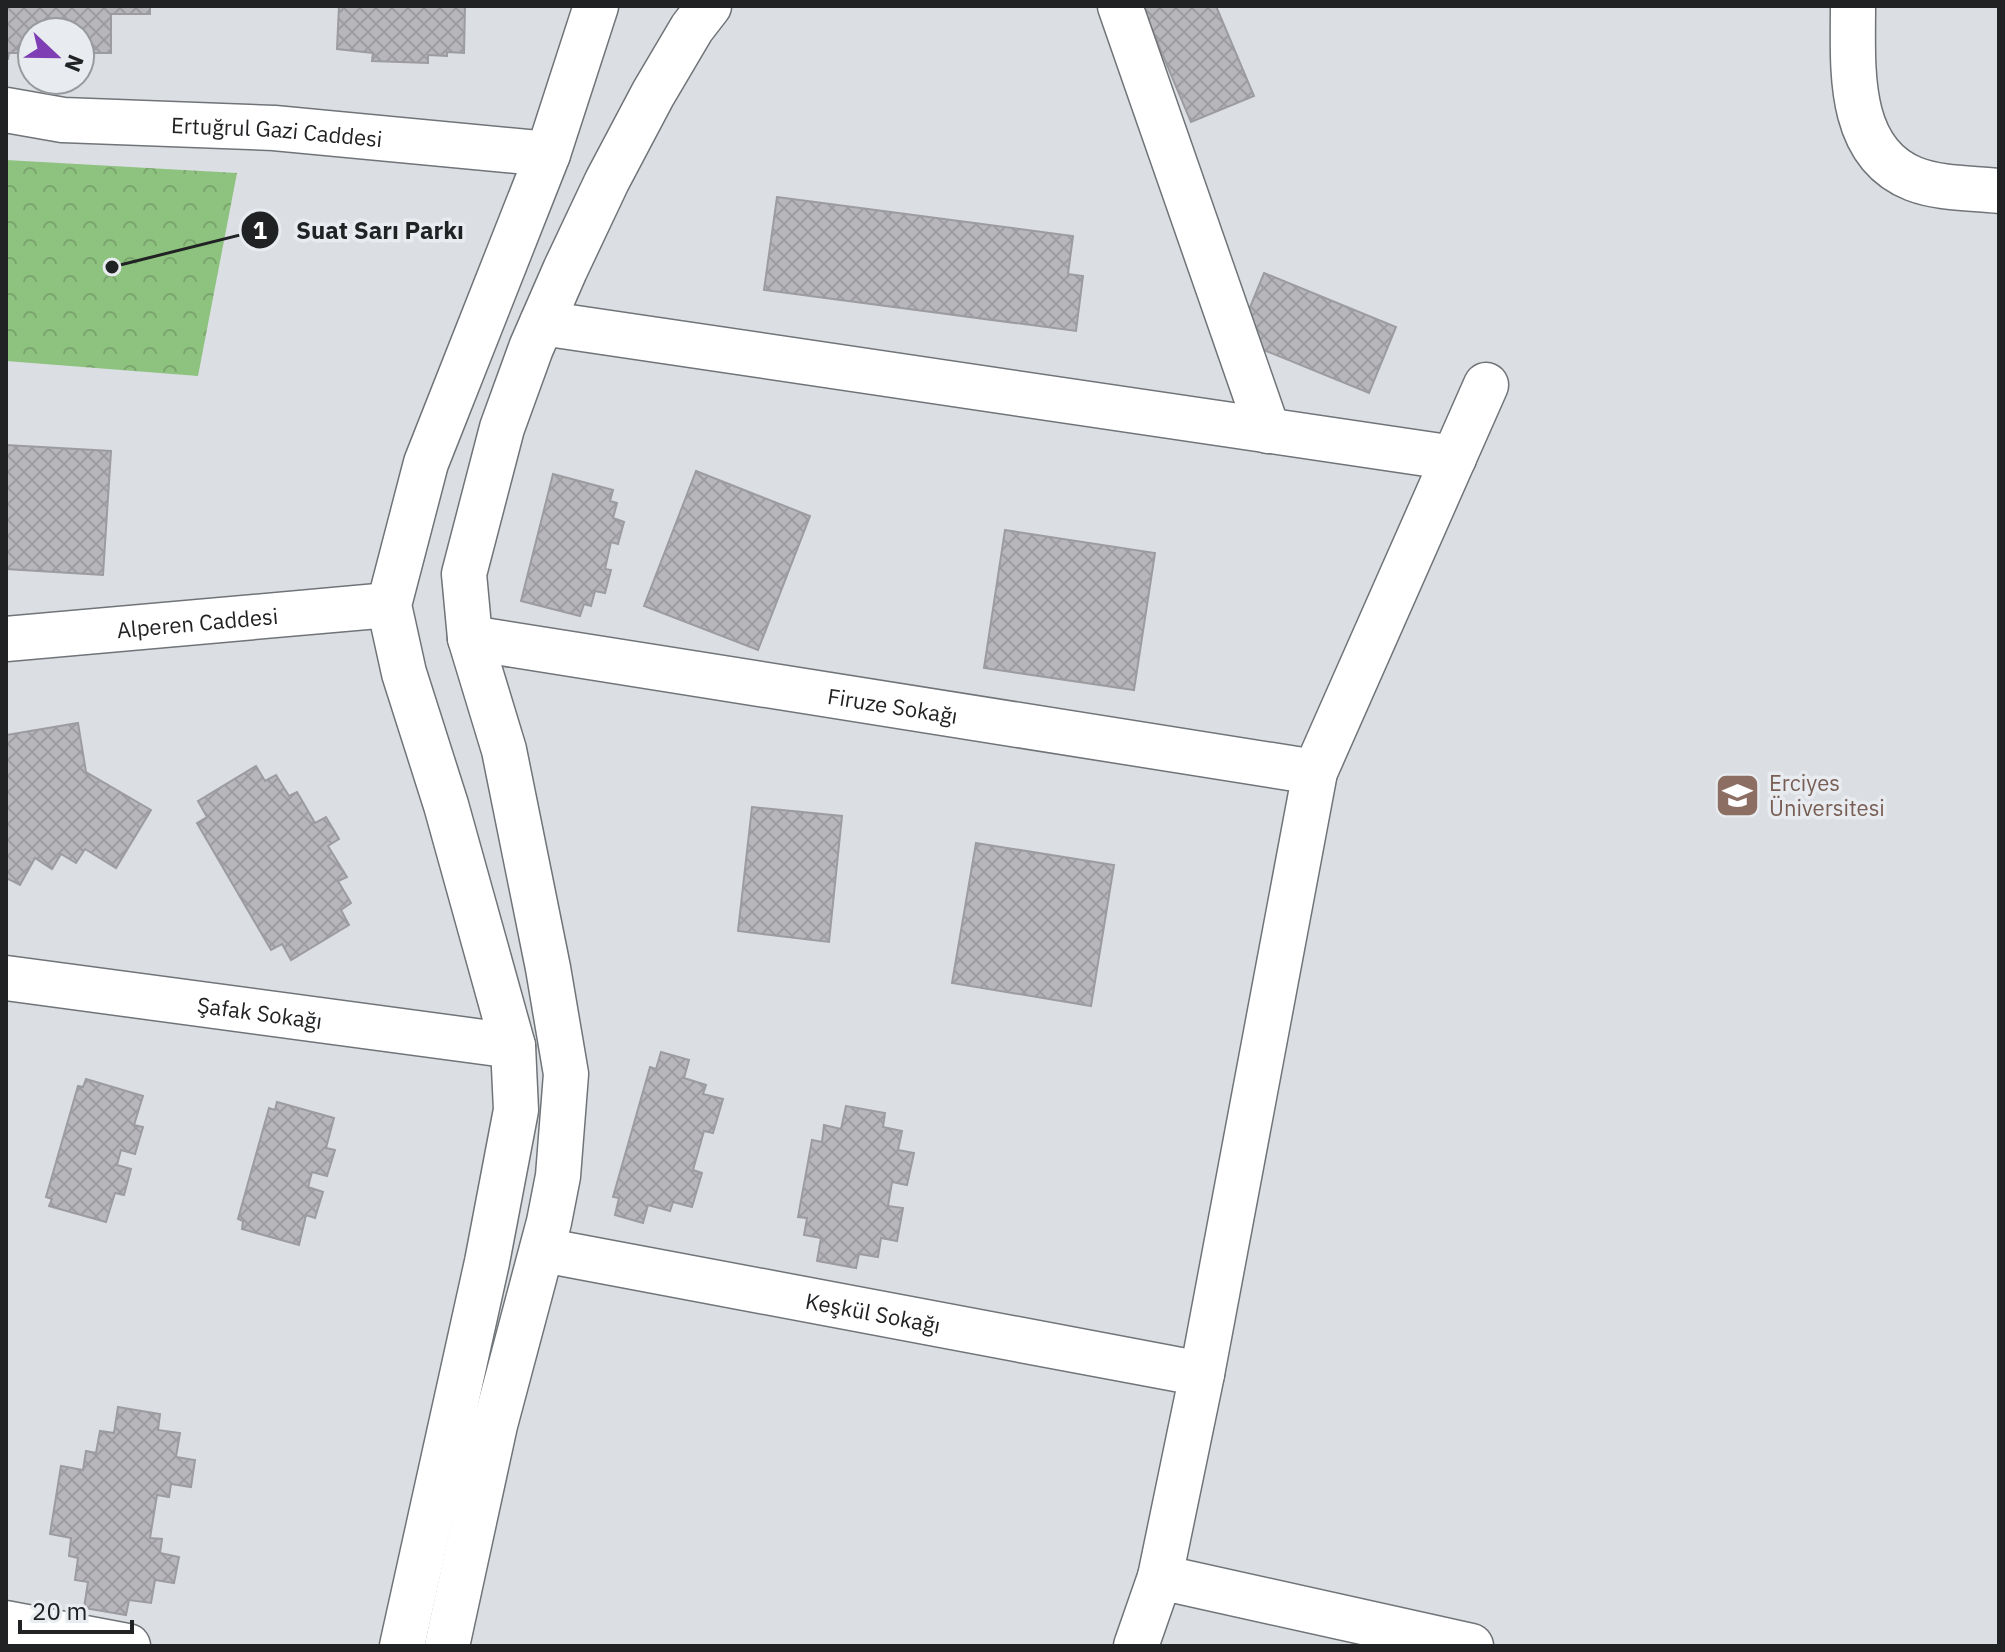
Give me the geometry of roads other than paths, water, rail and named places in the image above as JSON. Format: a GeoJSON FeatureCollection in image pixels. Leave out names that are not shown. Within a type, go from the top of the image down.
{"type":"FeatureCollection","features":[{"type":"Feature","properties":{"kind":"street"},"geometry":{"type":"LineString","coordinates":[[402,1646],[487,1262],[516,1110],[513,1046],[446,805],[404,673],[389,605],[426,463],[548,154],[596,6]]}},
{"type":"Feature","properties":{"kind":"street"},"geometry":{"type":"LineString","coordinates":[[447,1646],[495,1425],[543,1250],[558,1176],[566,1074],[504,750],[470,638],[464,574],[502,428],[542,323],[607,181],[653,94],[692,28],[709,6]]}},
{"type":"Feature","properties":{"kind":"street"},"geometry":{"type":"LineString","coordinates":[[1120,6],[1268,431]]}},
{"type":"Feature","properties":{"kind":"street"},"geometry":{"type":"LineString","coordinates":[[1853,6],[1859,115],[1873,147],[1899,172],[1916,180],[1999,191]]}},
{"type":"Feature","properties":{"kind":"street","name":"Ertuğrul Gazi Caddesi"},"geometry":{"type":"LineString","coordinates":[[6,110],[63,120],[274,128],[548,154]]}},
{"type":"Feature","properties":{"kind":"street"},"geometry":{"type":"LineString","coordinates":[[542,323],[1454,458]]}},
{"type":"Feature","properties":{"kind":"street"},"geometry":{"type":"LineString","coordinates":[[1136,1646],[1160,1577],[1202,1374],[1315,772],[1486,385]]}},
{"type":"Feature","properties":{"kind":"street","name":"Alperen Caddesi"},"geometry":{"type":"LineString","coordinates":[[6,639],[389,605]]}},
{"type":"Feature","properties":{"kind":"street","name":"Firuze Sokağı"},"geometry":{"type":"LineString","coordinates":[[470,638],[1315,772]]}},
{"type":"Feature","properties":{"kind":"street","name":"Şafak Sokağı"},"geometry":{"type":"LineString","coordinates":[[6,978],[513,1046]]}},
{"type":"Feature","properties":{"kind":"street","name":"Keşkül Sokağı"},"geometry":{"type":"LineString","coordinates":[[543,1250],[1202,1374]]}},
{"type":"Feature","properties":{"kind":"street"},"geometry":{"type":"LineString","coordinates":[[1160,1577],[1471,1646]]}},
{"type":"Feature","properties":{"kind":"street"},"geometry":{"type":"LineString","coordinates":[[6,1623],[128,1646]]}},
{"type":"Feature","properties":{"kind":"place","name":"Suat Sarı Parkı"},"geometry":{"type":"Point","coordinates":[112,267]}},
{"type":"Feature","properties":{"kind":"place","name":"Erciyes Üniversitesi"},"geometry":{"type":"Point","coordinates":[1738,795]}}]}
